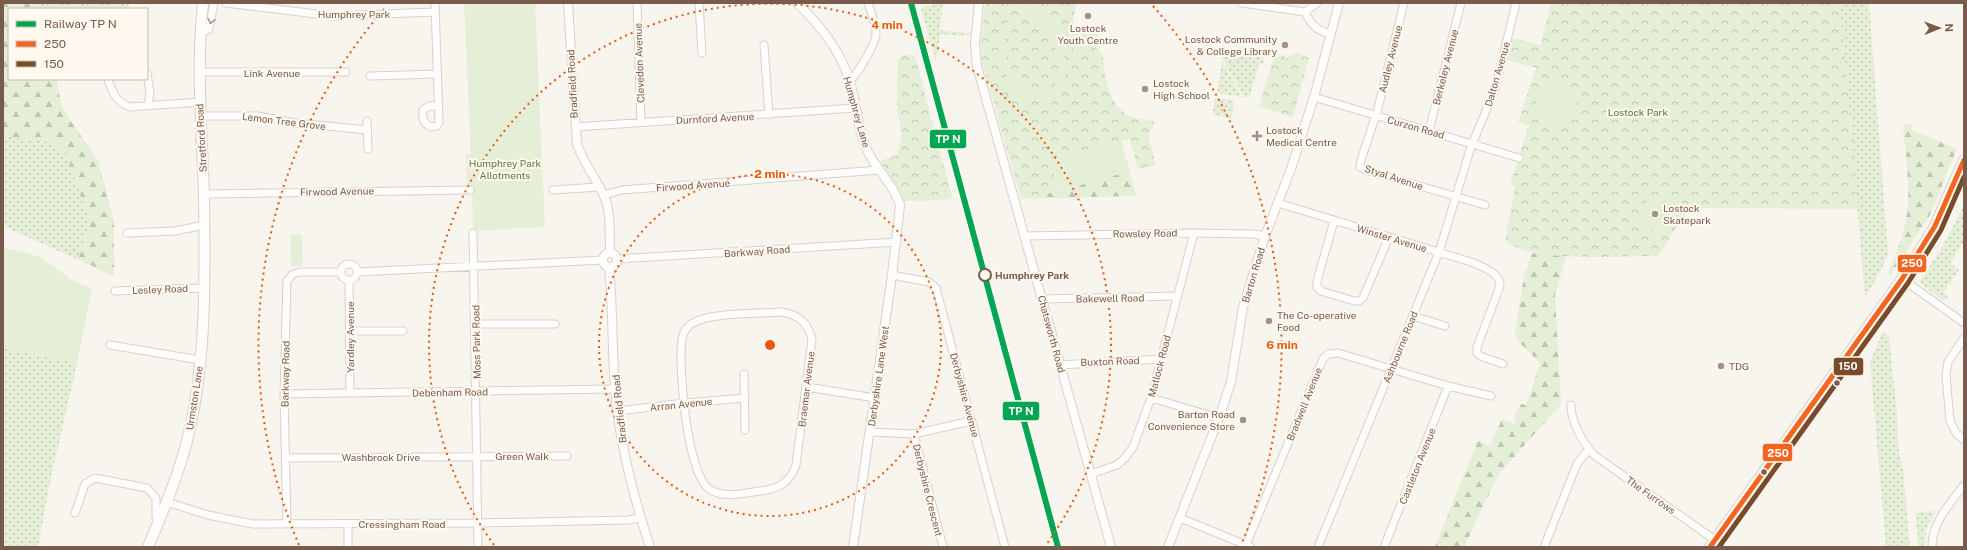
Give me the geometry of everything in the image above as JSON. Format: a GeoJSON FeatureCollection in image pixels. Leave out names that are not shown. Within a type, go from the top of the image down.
{"type":"FeatureCollection","features":[{"type":"Feature","properties":{"kind":"main road","name":"Stretford Road"},"geometry":{"type":"LineString","coordinates":[[204,3],[200,34],[199,72],[204,194],[204,241]]}},
{"type":"Feature","properties":{"kind":"main road"},"geometry":{"type":"LineString","coordinates":[[1712,544],[1902,279],[1935,226],[1964,160]]}},
{"type":"Feature","properties":{"kind":"main road","name":"Urmston Lane"},"geometry":{"type":"LineString","coordinates":[[148,547],[167,502],[187,438],[200,360],[204,288],[204,241]]}},
{"type":"Feature","properties":{"kind":"street"},"geometry":{"type":"LineString","coordinates":[[200,34],[209,29],[214,3]]}},
{"type":"Feature","properties":{"kind":"street","name":"Humphrey Park"},"geometry":{"type":"LineString","coordinates":[[226,3],[333,16],[435,12]]}},
{"type":"Feature","properties":{"kind":"street"},"geometry":{"type":"LineString","coordinates":[[435,3],[438,106]]}},
{"type":"Feature","properties":{"kind":"street","name":"Bradfield Road"},"geometry":{"type":"LineString","coordinates":[[568,3],[575,127],[580,154],[604,195],[609,221],[610,253]]}},
{"type":"Feature","properties":{"kind":"street","name":"Clevedon Avenue"},"geometry":{"type":"LineString","coordinates":[[637,3],[641,122]]}},
{"type":"Feature","properties":{"kind":"street"},"geometry":{"type":"LineString","coordinates":[[699,3],[702,53]]}},
{"type":"Feature","properties":{"kind":"street","name":"Humphrey Lane"},"geometry":{"type":"LineString","coordinates":[[797,3],[803,6],[831,45],[850,81],[863,138],[879,170],[896,196],[900,205]]}},
{"type":"Feature","properties":{"kind":"street"},"geometry":{"type":"LineString","coordinates":[[850,81],[858,71],[876,39],[868,3]]}},
{"type":"Feature","properties":{"kind":"street","name":"Chatsworth Road"},"geometry":{"type":"LineString","coordinates":[[979,3],[975,44],[976,61],[1111,547]]}},
{"type":"Feature","properties":{"kind":"street"},"geometry":{"type":"LineString","coordinates":[[1242,3],[1305,12],[1317,3]]}},
{"type":"Feature","properties":{"kind":"street","name":"Barton Road"},"geometry":{"type":"LineString","coordinates":[[1168,547],[1219,418],[1234,369],[1241,316],[1266,236],[1314,97],[1338,3]]}},
{"type":"Feature","properties":{"kind":"street","name":"Audley Avenue"},"geometry":{"type":"LineString","coordinates":[[1376,115],[1404,3]]}},
{"type":"Feature","properties":{"kind":"street","name":"Berkeley Avenue"},"geometry":{"type":"LineString","coordinates":[[1429,131],[1461,3]]}},
{"type":"Feature","properties":{"kind":"street","name":"Dalton Avenue"},"geometry":{"type":"LineString","coordinates":[[1473,144],[1496,86],[1516,3]]}},
{"type":"Feature","properties":{"kind":"street"},"geometry":{"type":"LineString","coordinates":[[1305,12],[1313,26],[1320,31],[1331,34]]}},
{"type":"Feature","properties":{"kind":"street"},"geometry":{"type":"LineString","coordinates":[[764,45],[769,115]]}},
{"type":"Feature","properties":{"kind":"street","name":"Link Avenue"},"geometry":{"type":"LineString","coordinates":[[199,72],[346,72]]}},
{"type":"Feature","properties":{"kind":"street"},"geometry":{"type":"LineString","coordinates":[[370,76],[437,74]]}},
{"type":"Feature","properties":{"kind":"street"},"geometry":{"type":"LineString","coordinates":[[108,80],[112,92],[122,104],[130,107],[200,102]]}},
{"type":"Feature","properties":{"kind":"street"},"geometry":{"type":"LineString","coordinates":[[148,80],[150,93],[148,105]]}},
{"type":"Feature","properties":{"kind":"street","name":"Curzon Road"},"geometry":{"type":"LineString","coordinates":[[1314,97],[1519,158]]}},
{"type":"Feature","properties":{"kind":"street","name":"Durnford Avenue"},"geometry":{"type":"LineString","coordinates":[[575,127],[855,108]]}},
{"type":"Feature","properties":{"kind":"street","name":"Styal Avenue"},"geometry":{"type":"LineString","coordinates":[[1376,115],[1361,160],[1361,168],[1456,197]]}},
{"type":"Feature","properties":{"kind":"street","name":"Lemon Tree Grove"},"geometry":{"type":"LineString","coordinates":[[200,116],[258,116],[296,123],[367,130]]}},
{"type":"Feature","properties":{"kind":"street"},"geometry":{"type":"LineString","coordinates":[[367,121],[368,149]]}},
{"type":"Feature","properties":{"kind":"street","name":"Ashbourne Road"},"geometry":{"type":"LineString","coordinates":[[1318,547],[1439,252],[1473,144]]}},
{"type":"Feature","properties":{"kind":"street","name":"Firwood Avenue"},"geometry":{"type":"LineString","coordinates":[[604,195],[622,190],[879,170]]}},
{"type":"Feature","properties":{"kind":"street"},"geometry":{"type":"LineString","coordinates":[[553,190],[599,187]]}},
{"type":"Feature","properties":{"kind":"street","name":"Firwood Avenue"},"geometry":{"type":"LineString","coordinates":[[204,194],[470,190]]}},
{"type":"Feature","properties":{"kind":"street"},"geometry":{"type":"LineString","coordinates":[[1456,197],[1485,205]]}},
{"type":"Feature","properties":{"kind":"street","name":"Winster Avenue"},"geometry":{"type":"LineString","coordinates":[[1278,203],[1478,264],[1492,273],[1500,282],[1500,289],[1476,353],[1480,356],[1503,364]]}},
{"type":"Feature","properties":{"kind":"street","name":"Derbyshire Lane West"},"geometry":{"type":"LineString","coordinates":[[853,547],[897,242],[900,205]]}},
{"type":"Feature","properties":{"kind":"street"},"geometry":{"type":"LineString","coordinates":[[1334,221],[1316,281],[1317,287],[1323,292],[1354,301],[1363,298],[1389,237]]}},
{"type":"Feature","properties":{"kind":"street"},"geometry":{"type":"LineString","coordinates":[[127,233],[175,231],[204,225]]}},
{"type":"Feature","properties":{"kind":"street","name":"Moss Park Road"},"geometry":{"type":"LineString","coordinates":[[474,232],[478,547]]}},
{"type":"Feature","properties":{"kind":"street","name":"Rowsley Road"},"geometry":{"type":"LineString","coordinates":[[1025,236],[1194,233],[1254,234],[1266,236]]}},
{"type":"Feature","properties":{"kind":"street","name":"Matlock Road"},"geometry":{"type":"LineString","coordinates":[[1091,474],[1108,469],[1125,458],[1133,447],[1151,398],[1194,233]]}},
{"type":"Feature","properties":{"kind":"street","name":"Barkway Road"},"geometry":{"type":"LineString","coordinates":[[617,260],[897,242]]}},
{"type":"Feature","properties":{"kind":"street"},"geometry":{"type":"LineString","coordinates":[[610,253],[614,254],[617,260],[616,264],[609,267],[604,264],[603,260],[604,256],[610,253]]}},
{"type":"Feature","properties":{"kind":"street"},"geometry":{"type":"LineString","coordinates":[[357,272],[603,260]]}},
{"type":"Feature","properties":{"kind":"street"},"geometry":{"type":"LineString","coordinates":[[348,264],[353,265],[357,272],[356,276],[349,280],[343,277],[341,272],[343,267],[348,264]]}},
{"type":"Feature","properties":{"kind":"street","name":"Bradfield Road"},"geometry":{"type":"LineString","coordinates":[[609,267],[615,389],[623,449],[640,518],[650,547]]}},
{"type":"Feature","properties":{"kind":"street","name":"Barkway Road"},"geometry":{"type":"LineString","coordinates":[[287,524],[284,394],[288,279],[293,274],[300,272],[341,272]]}},
{"type":"Feature","properties":{"kind":"street","name":"Derbyshire Avenue"},"geometry":{"type":"LineString","coordinates":[[892,276],[924,280],[933,284],[936,288],[1005,547]]}},
{"type":"Feature","properties":{"kind":"street"},"geometry":{"type":"LineString","coordinates":[[1902,279],[1964,323]]}},
{"type":"Feature","properties":{"kind":"street","name":"Yardley Avenue"},"geometry":{"type":"LineString","coordinates":[[349,280],[350,393]]}},
{"type":"Feature","properties":{"kind":"street","name":"Lesley Road"},"geometry":{"type":"LineString","coordinates":[[115,290],[204,288]]}},
{"type":"Feature","properties":{"kind":"street","name":"Bakewell Road"},"geometry":{"type":"LineString","coordinates":[[1042,299],[1178,296]]}},
{"type":"Feature","properties":{"kind":"street","name":"Braemar Avenue"},"geometry":{"type":"LineString","coordinates":[[781,312],[798,317],[807,326],[812,338],[807,387],[796,465],[793,474],[787,482],[778,487],[745,493],[722,494],[715,492],[704,484],[695,467],[684,403],[681,362],[683,334],[694,322],[712,316],[781,312]]}},
{"type":"Feature","properties":{"kind":"street"},"geometry":{"type":"LineString","coordinates":[[1413,316],[1445,326]]}},
{"type":"Feature","properties":{"kind":"street"},"geometry":{"type":"LineString","coordinates":[[476,324],[555,324]]}},
{"type":"Feature","properties":{"kind":"street"},"geometry":{"type":"LineString","coordinates":[[350,331],[403,331]]}},
{"type":"Feature","properties":{"kind":"street"},"geometry":{"type":"LineString","coordinates":[[1964,338],[1948,362],[1946,375],[1950,421],[1956,432],[1964,440]]}},
{"type":"Feature","properties":{"kind":"street"},"geometry":{"type":"LineString","coordinates":[[110,345],[144,352],[200,360]]}},
{"type":"Feature","properties":{"kind":"street","name":"Bradwell Avenue"},"geometry":{"type":"LineString","coordinates":[[1248,546],[1324,357],[1330,353],[1336,353],[1448,386],[1491,396]]}},
{"type":"Feature","properties":{"kind":"street","name":"Buxton Road"},"geometry":{"type":"LineString","coordinates":[[1060,364],[1161,359]]}},
{"type":"Feature","properties":{"kind":"street"},"geometry":{"type":"LineString","coordinates":[[744,374],[746,430]]}},
{"type":"Feature","properties":{"kind":"street","name":"Castleton Avenue"},"geometry":{"type":"LineString","coordinates":[[1384,547],[1448,386]]}},
{"type":"Feature","properties":{"kind":"street"},"geometry":{"type":"LineString","coordinates":[[807,387],[875,398]]}},
{"type":"Feature","properties":{"kind":"street","name":"Debenham Road"},"geometry":{"type":"LineString","coordinates":[[284,394],[615,389]]}},
{"type":"Feature","properties":{"kind":"street","name":"Arran Avenue"},"geometry":{"type":"LineString","coordinates":[[618,411],[684,403],[745,398]]}},
{"type":"Feature","properties":{"kind":"street"},"geometry":{"type":"LineString","coordinates":[[1151,398],[1219,418]]}},
{"type":"Feature","properties":{"kind":"street","name":"The Furrows"},"geometry":{"type":"LineString","coordinates":[[1571,405],[1572,416],[1589,449],[1712,544]]}},
{"type":"Feature","properties":{"kind":"street"},"geometry":{"type":"LineString","coordinates":[[870,432],[914,434],[971,421]]}},
{"type":"Feature","properties":{"kind":"street","name":"Derbyshire Crescent"},"geometry":{"type":"LineString","coordinates":[[914,434],[943,547]]}},
{"type":"Feature","properties":{"kind":"street"},"geometry":{"type":"LineString","coordinates":[[1544,547],[1577,464],[1589,449]]}},
{"type":"Feature","properties":{"kind":"street","name":"Green Walk"},"geometry":{"type":"LineString","coordinates":[[478,456],[567,456]]}},
{"type":"Feature","properties":{"kind":"street","name":"Washbrook Drive"},"geometry":{"type":"LineString","coordinates":[[285,458],[478,456]]}},
{"type":"Feature","properties":{"kind":"street"},"geometry":{"type":"LineString","coordinates":[[75,513],[83,488],[90,480],[95,478],[147,488],[156,498],[156,517],[158,522]]}},
{"type":"Feature","properties":{"kind":"street"},"geometry":{"type":"LineString","coordinates":[[1932,547],[1934,528],[1961,496],[1964,485]]}},
{"type":"Feature","properties":{"kind":"street","name":"Cressingham Road"},"geometry":{"type":"LineString","coordinates":[[167,502],[230,521],[253,524],[478,523],[628,520],[640,518]]}},
{"type":"Feature","properties":{"kind":"street"},"geometry":{"type":"LineString","coordinates":[[1180,518],[1248,546]]}},
{"type":"Feature","properties":{"kind":"street"},"geometry":{"type":"LineString","coordinates":[[348,524],[348,547]]}},
{"type":"Feature","properties":{"kind":"green space"},"geometry":{"type":"Polygon","coordinates":[[[3,3],[39,3],[41,8],[8,8],[8,80],[56,80],[62,108],[98,161],[114,222],[114,276],[3,226],[3,3]]]}},
{"type":"Feature","properties":{"kind":"green space"},"geometry":{"type":"Polygon","coordinates":[[[3,3],[39,3],[41,8],[8,8],[8,80],[56,80],[62,108],[98,161],[114,222],[114,276],[78,259],[90,223],[66,153],[50,142],[3,136],[3,3]]]}},
{"type":"Feature","properties":{"kind":"green space"},"geometry":{"type":"Polygon","coordinates":[[[39,3],[129,3],[129,8],[41,8],[39,3]]]}},
{"type":"Feature","properties":{"kind":"green space","name":"Humphrey Park Allotments"},"geometry":{"type":"Polygon","coordinates":[[[464,3],[535,3],[545,227],[473,231],[472,187],[467,187],[466,154],[471,154],[464,3]]]}},
{"type":"Feature","properties":{"kind":"green space"},"geometry":{"type":"Polygon","coordinates":[[[937,3],[943,3],[940,30],[970,33],[969,36],[940,34],[936,62],[921,8],[937,3]]]}},
{"type":"Feature","properties":{"kind":"green space"},"geometry":{"type":"Polygon","coordinates":[[[985,3],[1076,3],[1072,28],[1098,32],[1096,48],[1103,55],[1109,90],[1113,99],[1124,113],[1138,119],[1156,122],[1148,134],[1156,165],[1138,169],[1130,139],[1121,140],[1050,159],[1059,191],[1021,199],[982,61],[981,44],[985,3]]]}},
{"type":"Feature","properties":{"kind":"green space"},"geometry":{"type":"Polygon","coordinates":[[[1018,3],[1026,3],[1086,53],[1083,57],[1058,37],[1066,63],[1064,81],[1054,94],[1040,99],[1024,97],[1014,90],[1008,81],[1001,58],[1000,40],[1001,32],[1005,25],[1019,15],[1030,13],[1018,3]],[[1028,19],[1019,21],[1012,25],[1005,36],[1005,50],[1013,78],[1024,92],[1036,95],[1051,89],[1054,86],[1057,82],[1060,65],[1055,44],[1044,27],[1037,21],[1028,19]]]}},
{"type":"Feature","properties":{"kind":"green space","name":"Lostock Park"},"geometry":{"type":"Polygon","coordinates":[[[1551,3],[1840,3],[1859,209],[1689,208],[1658,256],[1578,257],[1556,255],[1536,253],[1519,248],[1505,241],[1515,186],[1510,185],[1529,126],[1518,122],[1536,68],[1507,60],[1512,38],[1541,45],[1551,3]]]}},
{"type":"Feature","properties":{"kind":"green space"},"geometry":{"type":"Polygon","coordinates":[[[1840,3],[1869,3],[1888,254],[1881,270],[1865,298],[1840,3]]]}},
{"type":"Feature","properties":{"kind":"green space"},"geometry":{"type":"Polygon","coordinates":[[[1223,51],[1255,55],[1256,52],[1260,52],[1264,60],[1263,64],[1259,63],[1249,98],[1244,97],[1222,58],[1223,51]]]}},
{"type":"Feature","properties":{"kind":"green space"},"geometry":{"type":"Polygon","coordinates":[[[1296,53],[1309,58],[1293,117],[1259,107],[1273,60],[1283,54],[1286,59],[1296,53]]]}},
{"type":"Feature","properties":{"kind":"green space"},"geometry":{"type":"Polygon","coordinates":[[[903,54],[915,56],[952,197],[945,200],[904,201],[880,161],[897,155],[902,136],[897,111],[898,61],[903,54]]]}},
{"type":"Feature","properties":{"kind":"green space"},"geometry":{"type":"Polygon","coordinates":[[[1222,61],[1242,97],[1217,93],[1222,61]]]}},
{"type":"Feature","properties":{"kind":"green space"},"geometry":{"type":"Polygon","coordinates":[[[1543,80],[1580,92],[1569,129],[1531,118],[1543,80]]]}},
{"type":"Feature","properties":{"kind":"green space"},"geometry":{"type":"Polygon","coordinates":[[[1215,98],[1234,100],[1232,118],[1216,116],[1213,112],[1215,98]]]}},
{"type":"Feature","properties":{"kind":"green space"},"geometry":{"type":"Polygon","coordinates":[[[1911,124],[1912,130],[1957,149],[1929,217],[1891,275],[1888,273],[1897,252],[1906,222],[1908,181],[1903,125],[1911,124]]]}},
{"type":"Feature","properties":{"kind":"green space"},"geometry":{"type":"Polygon","coordinates":[[[1121,140],[1130,171],[1059,191],[1050,159],[1121,140]]]}},
{"type":"Feature","properties":{"kind":"green space"},"geometry":{"type":"Polygon","coordinates":[[[1130,171],[1136,196],[1021,199],[1059,191],[1130,171]]]}},
{"type":"Feature","properties":{"kind":"green space","name":"Lostock Skatepark"},"geometry":{"type":"Polygon","coordinates":[[[1653,195],[1669,202],[1668,204],[1660,200],[1659,202],[1670,207],[1660,232],[1658,233],[1643,224],[1640,220],[1648,207],[1646,204],[1647,201],[1650,201],[1653,195]]]}},
{"type":"Feature","properties":{"kind":"green space"},"geometry":{"type":"Polygon","coordinates":[[[1964,205],[1964,245],[1962,244],[1950,263],[1959,270],[1943,293],[1949,297],[1943,300],[1921,284],[1920,281],[1944,244],[1964,205]]]}},
{"type":"Feature","properties":{"kind":"green space"},"geometry":{"type":"Polygon","coordinates":[[[290,234],[302,234],[303,266],[291,266],[290,234]]]}},
{"type":"Feature","properties":{"kind":"green space"},"geometry":{"type":"Polygon","coordinates":[[[3,247],[41,257],[72,280],[92,289],[77,363],[3,348],[3,247]]]}},
{"type":"Feature","properties":{"kind":"green space"},"geometry":{"type":"Polygon","coordinates":[[[1532,253],[1566,256],[1555,295],[1561,404],[1498,475],[1464,547],[1435,547],[1478,440],[1490,446],[1502,419],[1515,424],[1515,414],[1521,404],[1526,405],[1540,363],[1518,341],[1515,333],[1524,276],[1532,253]]]}},
{"type":"Feature","properties":{"kind":"green space"},"geometry":{"type":"Polygon","coordinates":[[[1883,331],[1889,337],[1897,414],[1898,446],[1903,469],[1910,547],[1886,547],[1870,362],[1883,331]]]}},
{"type":"Feature","properties":{"kind":"green space"},"geometry":{"type":"Polygon","coordinates":[[[3,348],[77,363],[51,478],[38,547],[3,547],[3,348]]]}},
{"type":"Feature","properties":{"kind":"green space"},"geometry":{"type":"Polygon","coordinates":[[[1936,511],[1926,528],[1925,547],[1919,547],[1915,513],[1936,511]]]}},
{"type":"Feature","properties":{"kind":"transit line"},"geometry":{"type":"LineString","coordinates":[[911,3],[1058,547]]}},
{"type":"Feature","properties":{"kind":"transit line","name":"250"},"geometry":{"type":"LineString","coordinates":[[1710,547],[1902,279],[1935,226],[1964,160]]}},
{"type":"Feature","properties":{"kind":"transit line","name":"150"},"geometry":{"type":"LineString","coordinates":[[1719,547],[1908,283],[1941,230],[1964,177]]}},
{"type":"Feature","properties":{"kind":"place","name":"Lostock Youth Centre"},"geometry":{"type":"Point","coordinates":[1088,16]}},
{"type":"Feature","properties":{"kind":"place","name":"Lostock Community & College Library"},"geometry":{"type":"Point","coordinates":[1285,45]}},
{"type":"Feature","properties":{"kind":"place","name":"Lostock High School"},"geometry":{"type":"Point","coordinates":[1145,89]}},
{"type":"Feature","properties":{"kind":"place","name":"Lostock Medical Centre"},"geometry":{"type":"Point","coordinates":[1257,136]}},
{"type":"Feature","properties":{"kind":"place","name":"Lostock Skatepark"},"geometry":{"type":"Point","coordinates":[1655,214]}},
{"type":"Feature","properties":{"kind":"place","name":"Humphrey Park"},"geometry":{"type":"Point","coordinates":[985,275]}},
{"type":"Feature","properties":{"kind":"place","name":"The Co-operative Food"},"geometry":{"type":"Point","coordinates":[1269,321]}},
{"type":"Feature","properties":{"kind":"place","name":"TDG"},"geometry":{"type":"Point","coordinates":[1721,366]}},
{"type":"Feature","properties":{"kind":"place","name":"Barton Road Convenience Store"},"geometry":{"type":"Point","coordinates":[1243,420]}}]}
